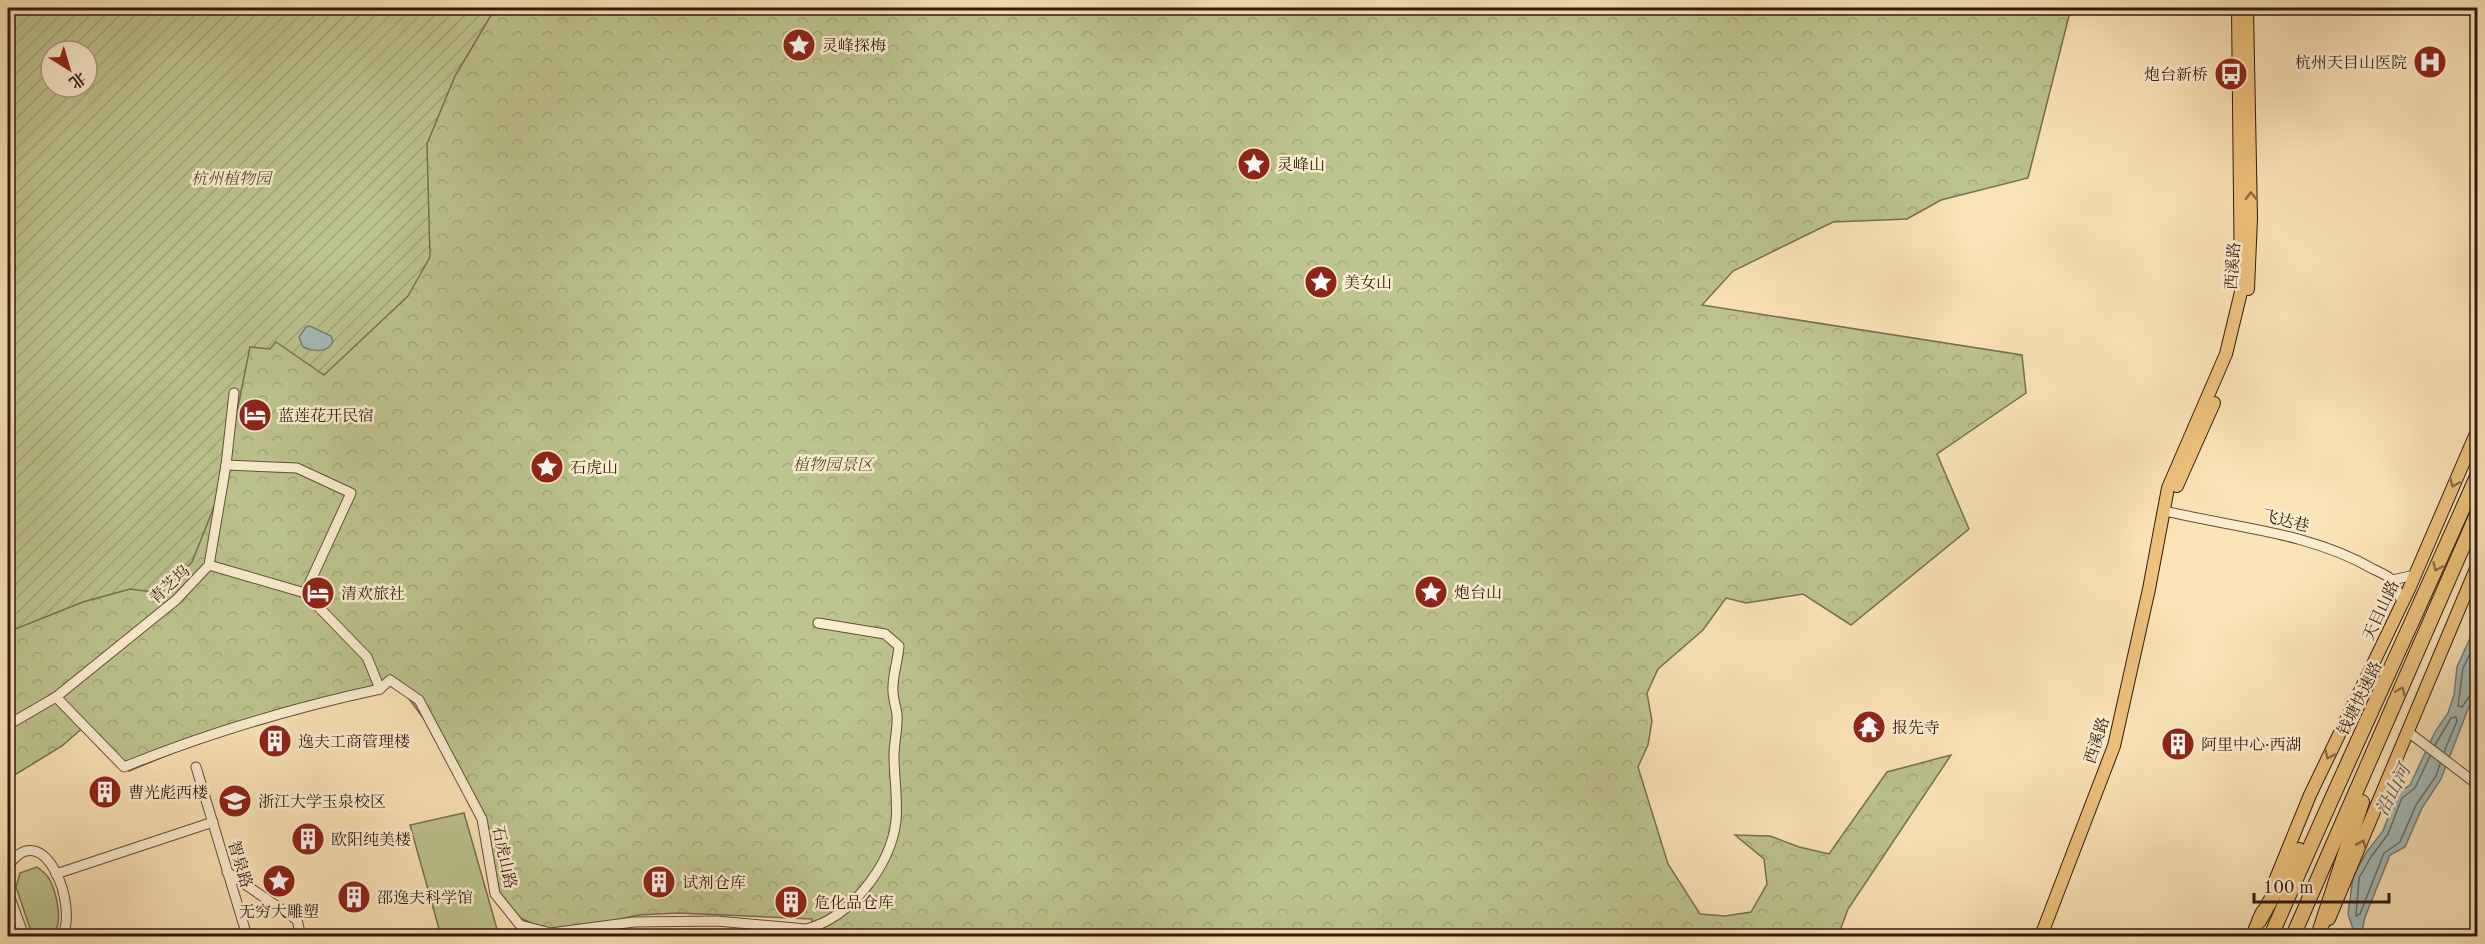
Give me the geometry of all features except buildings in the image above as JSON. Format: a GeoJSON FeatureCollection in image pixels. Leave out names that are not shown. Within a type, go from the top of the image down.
{"type":"FeatureCollection","features":[{"type":"Feature","properties":{"kind":"highway","name":"钱塘快速路"},"geometry":{"type":"LineString","coordinates":[[2271,936],[2343,769],[2401,650],[2478,474]]}},
{"type":"Feature","properties":{"kind":"highway","name":"钱塘快速路"},"geometry":{"type":"LineString","coordinates":[[2293,936],[2478,512]]}},
{"type":"Feature","properties":{"kind":"highway"},"geometry":{"type":"LineString","coordinates":[[2320,936],[2344,850],[2393,711]]}},
{"type":"Feature","properties":{"kind":"highway"},"geometry":{"type":"LineString","coordinates":[[2259,921],[2343,769]]}},
{"type":"Feature","properties":{"kind":"main road","name":"西溪路"},"geometry":{"type":"LineString","coordinates":[[2041,936],[2114,746],[2168,488],[2226,354],[2241,292],[2238,8]]}},
{"type":"Feature","properties":{"kind":"main road","name":"西溪路"},"geometry":{"type":"LineString","coordinates":[[2165,511],[2190,461],[2234,355],[2248,292],[2252,218],[2247,8]]}},
{"type":"Feature","properties":{"kind":"main road","name":"天目山路"},"geometry":{"type":"LineString","coordinates":[[2252,936],[2310,795],[2415,575],[2478,429]]}},
{"type":"Feature","properties":{"kind":"main road"},"geometry":{"type":"LineString","coordinates":[[2320,936],[2371,823],[2407,731],[2478,564]]}},
{"type":"Feature","properties":{"kind":"street","name":"青芝坞"},"geometry":{"type":"LineString","coordinates":[[8,725],[56,697],[176,600],[209,565],[226,465],[234,393]]}},
{"type":"Feature","properties":{"kind":"street"},"geometry":{"type":"LineString","coordinates":[[226,465],[297,468],[351,493],[305,593]]}},
{"type":"Feature","properties":{"kind":"street","name":"飞达巷"},"geometry":{"type":"LineString","coordinates":[[2165,511],[2205,521],[2262,528],[2318,544],[2366,564],[2392,580]]}},
{"type":"Feature","properties":{"kind":"street"},"geometry":{"type":"LineString","coordinates":[[209,565],[305,593],[367,657],[380,689]]}},
{"type":"Feature","properties":{"kind":"street"},"geometry":{"type":"LineString","coordinates":[[2402,602],[2392,580],[2415,575]]}},
{"type":"Feature","properties":{"kind":"street","name":"石虎山路"},"geometry":{"type":"LineString","coordinates":[[56,697],[124,767],[189,741],[299,706],[380,689],[390,680],[419,699],[482,819],[495,894],[520,925],[551,933],[634,922],[717,921],[806,928],[820,925],[836,916],[861,892],[872,878],[886,852],[896,822],[894,755],[898,716],[893,688],[899,646],[885,634],[818,623]]}},
{"type":"Feature","properties":{"kind":"street"},"geometry":{"type":"LineString","coordinates":[[2407,731],[2474,782]]}},
{"type":"Feature","properties":{"kind":"street","name":"智泉路"},"geometry":{"type":"LineString","coordinates":[[196,766],[247,936]]}},
{"type":"Feature","properties":{"kind":"street"},"geometry":{"type":"LineString","coordinates":[[56,874],[213,822]]}},
{"type":"Feature","properties":{"kind":"street"},"geometry":{"type":"LineString","coordinates":[[8,866],[14,857],[36,851],[49,859],[68,911],[68,923],[62,936]]}},
{"type":"Feature","properties":{"kind":"street"},"geometry":{"type":"LineString","coordinates":[[227,872],[297,920],[302,936]]}},
{"type":"Feature","properties":{"kind":"street"},"geometry":{"type":"LineString","coordinates":[[8,892],[24,936]]}},
{"type":"Feature","properties":{"kind":"green space","name":"植物园景区"},"geometry":{"type":"Polygon","coordinates":[[[8,8],[2071,8],[2028,178],[1941,200],[1907,219],[1833,222],[1733,271],[1702,305],[2022,355],[2026,393],[1937,454],[1969,529],[1851,625],[1803,594],[1746,603],[1726,598],[1703,630],[1658,669],[1647,693],[1652,721],[1648,745],[1638,767],[1668,864],[1700,914],[1725,916],[1751,912],[1767,884],[1764,859],[1735,835],[1770,836],[1799,847],[1829,854],[1887,772],[1951,755],[1848,909],[1838,936],[811,936],[812,919],[678,913],[639,915],[554,933],[502,910],[487,828],[441,742],[401,688],[391,686],[231,729],[129,771],[86,725],[62,746],[8,779],[8,8]]]}},
{"type":"Feature","properties":{"kind":"green space","name":"杭州植物园"},"geometry":{"type":"Polygon","coordinates":[[[8,8],[500,8],[490,17],[455,76],[427,144],[430,257],[408,296],[324,375],[276,342],[270,349],[250,347],[222,487],[192,562],[161,593],[130,589],[83,602],[8,632],[8,8]]]}},
{"type":"Feature","properties":{"kind":"green space"},"geometry":{"type":"Polygon","coordinates":[[[464,813],[499,936],[441,936],[410,825],[464,813]]]}},
{"type":"Feature","properties":{"kind":"green space"},"geometry":{"type":"Polygon","coordinates":[[[37,867],[51,882],[59,917],[55,931],[41,936],[32,934],[16,887],[20,873],[37,867]]]}},
{"type":"Feature","properties":{"kind":"water"},"geometry":{"type":"Polygon","coordinates":[[[310,326],[331,336],[333,341],[328,348],[311,350],[303,347],[299,337],[306,327],[310,326]]]}},
{"type":"Feature","properties":{"kind":"water"},"geometry":{"type":"Polygon","coordinates":[[[2477,623],[2477,695],[2468,709],[2441,779],[2422,808],[2405,847],[2390,855],[2365,917],[2361,936],[2351,936],[2353,929],[2348,914],[2353,877],[2366,853],[2383,831],[2397,794],[2410,785],[2435,732],[2448,713],[2454,695],[2457,667],[2477,623]]]}},
{"type":"Feature","properties":{"kind":"place","name":"灵峰探梅"},"geometry":{"type":"Point","coordinates":[799,45]}},
{"type":"Feature","properties":{"kind":"place","name":"杭州天目山医院"},"geometry":{"type":"Point","coordinates":[2430,62]}},
{"type":"Feature","properties":{"kind":"place","name":"炮台新桥"},"geometry":{"type":"Point","coordinates":[2231,74]}},
{"type":"Feature","properties":{"kind":"place","name":"灵峰山"},"geometry":{"type":"Point","coordinates":[1254,164]}},
{"type":"Feature","properties":{"kind":"place","name":"美女山"},"geometry":{"type":"Point","coordinates":[1321,282]}},
{"type":"Feature","properties":{"kind":"place","name":"蓝莲花开民宿"},"geometry":{"type":"Point","coordinates":[255,415]}},
{"type":"Feature","properties":{"kind":"place","name":"石虎山"},"geometry":{"type":"Point","coordinates":[547,467]}},
{"type":"Feature","properties":{"kind":"place","name":"炮台山"},"geometry":{"type":"Point","coordinates":[1431,592]}},
{"type":"Feature","properties":{"kind":"place","name":"清欢旅社"},"geometry":{"type":"Point","coordinates":[318,593]}},
{"type":"Feature","properties":{"kind":"place","name":"报先寺"},"geometry":{"type":"Point","coordinates":[1869,727]}},
{"type":"Feature","properties":{"kind":"place","name":"逸夫工商管理楼"},"geometry":{"type":"Point","coordinates":[275,741]}},
{"type":"Feature","properties":{"kind":"place","name":"阿里中心·西湖"},"geometry":{"type":"Point","coordinates":[2178,744]}},
{"type":"Feature","properties":{"kind":"place","name":"曹光彪西楼"},"geometry":{"type":"Point","coordinates":[105,792]}},
{"type":"Feature","properties":{"kind":"place","name":"浙江大学玉泉校区"},"geometry":{"type":"Point","coordinates":[235,801]}},
{"type":"Feature","properties":{"kind":"place","name":"欧阳纯美楼"},"geometry":{"type":"Point","coordinates":[308,839]}},
{"type":"Feature","properties":{"kind":"place","name":"无穷大雕塑"},"geometry":{"type":"Point","coordinates":[279,881]}},
{"type":"Feature","properties":{"kind":"place","name":"试剂仓库"},"geometry":{"type":"Point","coordinates":[659,882]}},
{"type":"Feature","properties":{"kind":"place","name":"邵逸夫科学馆"},"geometry":{"type":"Point","coordinates":[354,897]}},
{"type":"Feature","properties":{"kind":"place","name":"危化品仓库"},"geometry":{"type":"Point","coordinates":[791,902]}},
{"type":"Feature","properties":{"kind":"water label","name":"沿山河"},"geometry":{"type":"Point","coordinates":[2393,790]}}]}
